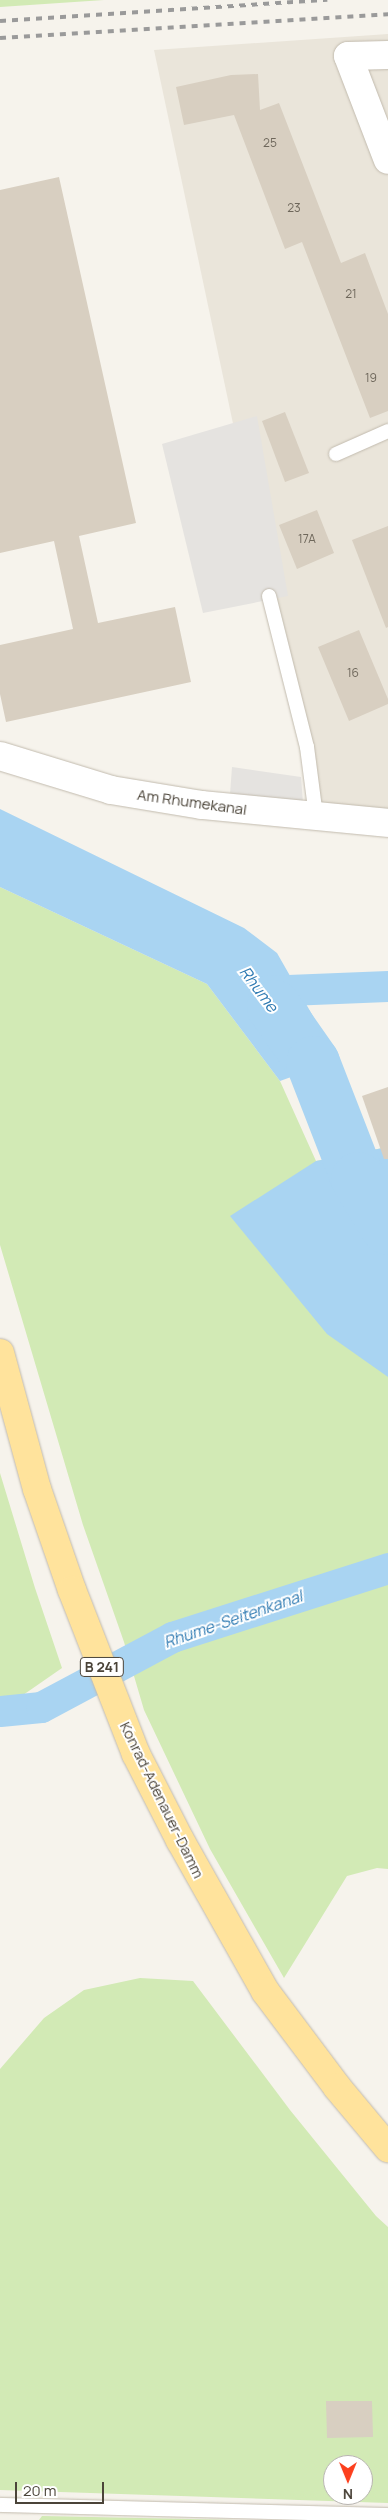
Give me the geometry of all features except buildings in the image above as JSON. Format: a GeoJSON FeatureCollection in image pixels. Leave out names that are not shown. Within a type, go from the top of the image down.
{"type":"FeatureCollection","features":[{"type":"Feature","properties":{"kind":"main road","name":"Konrad-Adenauer-Damm"},"geometry":{"type":"LineString","coordinates":[[0,1352],[38,1489],[72,1590],[136,1754],[180,1840],[265,1991],[337,2087],[388,2148]]}},
{"type":"Feature","properties":{"kind":"street"},"geometry":{"type":"LineString","coordinates":[[388,54],[348,56],[388,160]]}},
{"type":"Feature","properties":{"kind":"street","name":"Am Rhumekanal"},"geometry":{"type":"LineString","coordinates":[[0,756],[111,790],[202,805],[388,823]]}},
{"type":"Feature","properties":{"kind":"lane"},"geometry":{"type":"LineString","coordinates":[[336,454],[388,431]]}},
{"type":"Feature","properties":{"kind":"lane"},"geometry":{"type":"LineString","coordinates":[[269,596],[307,747],[316,816]]}},
{"type":"Feature","properties":{"kind":"lane"},"geometry":{"type":"LineString","coordinates":[[0,2505],[388,2515]]}},
{"type":"Feature","properties":{"kind":"shaded area"},"geometry":{"type":"Polygon","coordinates":[[[388,34],[388,823],[316,816],[154,50],[388,34]]]}},
{"type":"Feature","properties":{"kind":"shaded area"},"geometry":{"type":"Polygon","coordinates":[[[257,416],[288,596],[203,613],[162,444],[257,416]]]}},
{"type":"Feature","properties":{"kind":"shaded area"},"geometry":{"type":"Polygon","coordinates":[[[232,767],[301,777],[304,815],[229,808],[232,767]]]}},
{"type":"Feature","properties":{"kind":"green space"},"geometry":{"type":"Polygon","coordinates":[[[0,0],[104,0],[0,7],[0,0]]]}},
{"type":"Feature","properties":{"kind":"green space"},"geometry":{"type":"Polygon","coordinates":[[[0,887],[207,984],[280,1081],[316,1161],[388,1147],[388,1869],[377,1868],[347,1876],[284,1978],[210,1849],[144,1710],[124,1642],[83,1525],[0,1245],[0,887]]]}},
{"type":"Feature","properties":{"kind":"green space"},"geometry":{"type":"Polygon","coordinates":[[[0,1473],[62,1668],[0,1711],[0,1473]]]}},
{"type":"Feature","properties":{"kind":"green space"},"geometry":{"type":"Polygon","coordinates":[[[140,1978],[193,1981],[290,2110],[376,2216],[388,2227],[388,2503],[373,2502],[373,2455],[323,2455],[323,2501],[0,2490],[0,2069],[44,2018],[84,1990],[140,1978]]]}},
{"type":"Feature","properties":{"kind":"green space"},"geometry":{"type":"Polygon","coordinates":[[[42,2516],[239,2520],[39,2520],[42,2516]]]}},
{"type":"Feature","properties":{"kind":"water"},"geometry":{"type":"Polygon","coordinates":[[[0,809],[244,928],[277,953],[338,1060],[280,1081],[207,984],[0,887],[0,809]]]}},
{"type":"Feature","properties":{"kind":"water"},"geometry":{"type":"Polygon","coordinates":[[[388,1147],[388,1377],[327,1334],[230,1216],[316,1161],[388,1147]]]}},
{"type":"Feature","properties":{"kind":"waterway"},"geometry":{"type":"LineString","coordinates":[[263,991],[388,986]]}},
{"type":"Feature","properties":{"kind":"waterway","name":"Rhume"},"geometry":{"type":"LineString","coordinates":[[274,1007],[313,1063],[358,1179],[388,1228]]}},
{"type":"Feature","properties":{"kind":"waterway","name":"Rhume-Seitenkanal"},"geometry":{"type":"LineString","coordinates":[[0,1711],[41,1707],[172,1637],[388,1568]]}},
{"type":"Feature","properties":{"kind":"railway"},"geometry":{"type":"LineString","coordinates":[[0,21],[327,0]]}},
{"type":"Feature","properties":{"kind":"railway"},"geometry":{"type":"LineString","coordinates":[[0,38],[388,14]]}}]}
